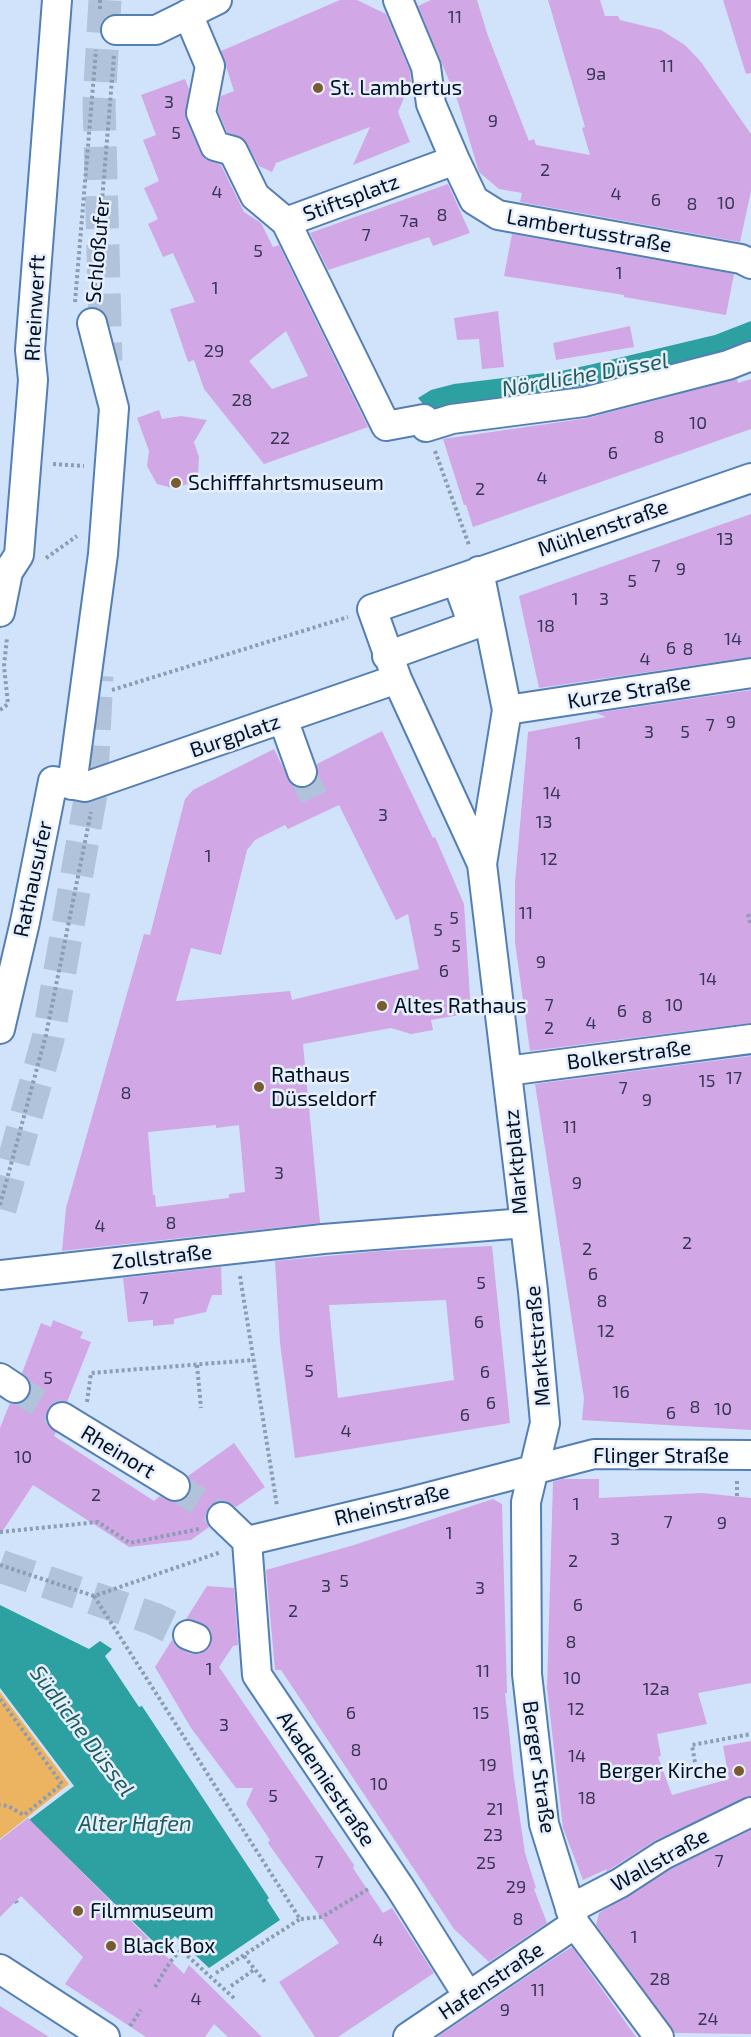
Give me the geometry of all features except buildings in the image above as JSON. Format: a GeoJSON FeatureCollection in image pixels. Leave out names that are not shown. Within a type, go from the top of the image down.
{"type":"FeatureCollection","features":[{"type":"Feature","properties":{"kind":"street","name":"Rheinwerft"},"geometry":{"type":"LineString","coordinates":[[0,612],[3,588],[19,555],[33,380],[30,350],[57,0]]}},
{"type":"Feature","properties":{"kind":"street"},"geometry":{"type":"LineString","coordinates":[[106,36],[156,30],[217,0]]}},
{"type":"Feature","properties":{"kind":"street"},"geometry":{"type":"LineString","coordinates":[[398,0],[426,67],[431,104],[455,160]]}},
{"type":"Feature","properties":{"kind":"street","name":"Stiftsplatz"},"geometry":{"type":"LineString","coordinates":[[188,14],[210,66],[201,113],[214,146],[233,151],[255,196],[286,222],[455,160]]}},
{"type":"Feature","properties":{"kind":"street","name":"Lambertusstraße"},"geometry":{"type":"LineString","coordinates":[[455,160],[474,200],[498,215],[741,259],[751,264]]}},
{"type":"Feature","properties":{"kind":"street"},"geometry":{"type":"LineString","coordinates":[[286,222],[386,426],[584,402],[717,368],[751,356]]}},
{"type":"Feature","properties":{"kind":"street","name":"Schloßufer"},"geometry":{"type":"LineString","coordinates":[[83,316],[114,408],[99,467],[93,533],[85,698],[84,784]]}},
{"type":"Feature","properties":{"kind":"street","name":"Mühlenstraße"},"geometry":{"type":"LineString","coordinates":[[468,576],[751,478]]}},
{"type":"Feature","properties":{"kind":"street"},"geometry":{"type":"LineString","coordinates":[[468,576],[507,710],[482,864],[392,668],[372,609],[468,576]]}},
{"type":"Feature","properties":{"kind":"street","name":"Burgplatz"},"geometry":{"type":"LineString","coordinates":[[84,784],[283,719],[392,668],[473,625],[468,576]]}},
{"type":"Feature","properties":{"kind":"street","name":"Kurze Straße"},"geometry":{"type":"LineString","coordinates":[[507,710],[751,673]]}},
{"type":"Feature","properties":{"kind":"street"},"geometry":{"type":"LineString","coordinates":[[283,719],[302,772]]}},
{"type":"Feature","properties":{"kind":"street","name":"Rathausufer"},"geometry":{"type":"LineString","coordinates":[[0,1029],[25,922],[53,781],[84,784]]}},
{"type":"Feature","properties":{"kind":"street","name":"Marktplatz"},"geometry":{"type":"LineString","coordinates":[[323,1239],[525,1223],[482,864]]}},
{"type":"Feature","properties":{"kind":"street","name":"Bolkerstraße"},"geometry":{"type":"LineString","coordinates":[[507,1071],[751,1039]]}},
{"type":"Feature","properties":{"kind":"street","name":"Marktstraße"},"geometry":{"type":"LineString","coordinates":[[525,1223],[545,1423],[536,1468]]}},
{"type":"Feature","properties":{"kind":"street","name":"Zollstraße"},"geometry":{"type":"LineString","coordinates":[[0,1275],[323,1239]]}},
{"type":"Feature","properties":{"kind":"street","name":"Rheinort"},"geometry":{"type":"LineString","coordinates":[[72,1424],[175,1486]]}},
{"type":"Feature","properties":{"kind":"street","name":"Flinger Straße"},"geometry":{"type":"LineString","coordinates":[[536,1468],[594,1454],[751,1455]]}},
{"type":"Feature","properties":{"kind":"street","name":"Rheinstraße"},"geometry":{"type":"LineString","coordinates":[[247,1541],[281,1531],[402,1504],[536,1468]]}},
{"type":"Feature","properties":{"kind":"street","name":"Berger Straße"},"geometry":{"type":"LineString","coordinates":[[536,1468],[526,1502],[526,1674],[544,1824],[572,1917],[659,2037]]}},
{"type":"Feature","properties":{"kind":"street"},"geometry":{"type":"LineString","coordinates":[[214,1521],[247,1541]]}},
{"type":"Feature","properties":{"kind":"street","name":"Akademiestraße"},"geometry":{"type":"LineString","coordinates":[[247,1541],[257,1675],[401,1889],[468,1996]]}},
{"type":"Feature","properties":{"kind":"street","name":"Wallstraße"},"geometry":{"type":"LineString","coordinates":[[572,1917],[663,1855],[751,1812]]}},
{"type":"Feature","properties":{"kind":"street","name":"Hafenstraße"},"geometry":{"type":"LineString","coordinates":[[408,2037],[468,1996],[572,1917]]}},
{"type":"Feature","properties":{"kind":"street"},"geometry":{"type":"LineString","coordinates":[[0,1969],[105,2037]]}},
{"type":"Feature","properties":{"kind":"path","name":"Schloßufer"},"geometry":{"type":"LineString","coordinates":[[83,316],[106,36]]}},
{"type":"Feature","properties":{"kind":"path","name":"Schloßufer"},"geometry":{"type":"LineString","coordinates":[[83,316],[106,36]]}},
{"type":"Feature","properties":{"kind":"path"},"geometry":{"type":"LineString","coordinates":[[425,423],[468,576]]}},
{"type":"Feature","properties":{"kind":"path"},"geometry":{"type":"LineString","coordinates":[[27,462],[99,467]]}},
{"type":"Feature","properties":{"kind":"path"},"geometry":{"type":"LineString","coordinates":[[85,698],[372,609]]}},
{"type":"Feature","properties":{"kind":"path"},"geometry":{"type":"LineString","coordinates":[[0,1205],[46,1035],[84,784]]}},
{"type":"Feature","properties":{"kind":"path"},"geometry":{"type":"LineString","coordinates":[[748,914],[751,926]]}},
{"type":"Feature","properties":{"kind":"path"},"geometry":{"type":"LineString","coordinates":[[236,1249],[281,1531]]}},
{"type":"Feature","properties":{"kind":"path"},"geometry":{"type":"LineString","coordinates":[[72,1424],[92,1373],[253,1360]]}},
{"type":"Feature","properties":{"kind":"path"},"geometry":{"type":"LineString","coordinates":[[196,1365],[201,1408]]}},
{"type":"Feature","properties":{"kind":"path"},"geometry":{"type":"LineString","coordinates":[[0,1532],[98,1522],[130,1543],[199,1529],[214,1521]]}},
{"type":"Feature","properties":{"kind":"path"},"geometry":{"type":"LineString","coordinates":[[0,1564],[94,1596],[218,1554]]}},
{"type":"Feature","properties":{"kind":"path"},"geometry":{"type":"LineString","coordinates":[[94,1596],[300,1919]]}},
{"type":"Feature","properties":{"kind":"path"},"geometry":{"type":"LineString","coordinates":[[0,1699],[62,1784],[24,1815],[0,1805]]}},
{"type":"Feature","properties":{"kind":"path"},"geometry":{"type":"LineString","coordinates":[[697,1774],[692,1745],[751,1734]]}},
{"type":"Feature","properties":{"kind":"path"},"geometry":{"type":"LineString","coordinates":[[216,1973],[300,1919],[322,1917],[355,1897]]}},
{"type":"Feature","properties":{"kind":"path"},"geometry":{"type":"LineString","coordinates":[[155,1987],[181,1950],[236,2000]]}},
{"type":"Feature","properties":{"kind":"path"},"geometry":{"type":"LineString","coordinates":[[244,1956],[266,1982]]}},
{"type":"Feature","properties":{"kind":"path"},"geometry":{"type":"LineString","coordinates":[[231,1986],[255,1969]]}},
{"type":"Feature","properties":{"kind":"shaded area"},"geometry":{"type":"Polygon","coordinates":[[[0,1692],[69,1784],[0,1839],[0,1692]]]}},
{"type":"Feature","properties":{"kind":"water","name":"Nördliche Düssel"},"geometry":{"type":"Polygon","coordinates":[[[751,321],[751,342],[723,354],[559,391],[450,404],[431,413],[418,398],[431,390],[454,384],[561,371],[589,365],[715,335],[751,321]]]}},
{"type":"Feature","properties":{"kind":"water","name":"Alter Hafen"},"geometry":{"type":"Polygon","coordinates":[[[0,1605],[89,1649],[100,1641],[112,1649],[105,1656],[139,1707],[142,1706],[269,1898],[267,1900],[280,1920],[209,1968],[175,1936],[162,1950],[29,1820],[74,1786],[0,1688],[0,1605]]]}},
{"type":"Feature","properties":{"kind":"tunnel"},"geometry":{"type":"LineString","coordinates":[[105,0],[99,103],[106,361]]}},
{"type":"Feature","properties":{"kind":"tunnel"},"geometry":{"type":"LineString","coordinates":[[0,1209],[48,1039],[91,794],[97,676]]}},
{"type":"Feature","properties":{"kind":"tunnel"},"geometry":{"type":"LineString","coordinates":[[302,772],[315,800]]}},
{"type":"Feature","properties":{"kind":"tunnel"},"geometry":{"type":"LineString","coordinates":[[15,1388],[62,1417]]}},
{"type":"Feature","properties":{"kind":"tunnel"},"geometry":{"type":"LineString","coordinates":[[175,1486],[222,1517]]}},
{"type":"Feature","properties":{"kind":"tunnel"},"geometry":{"type":"LineString","coordinates":[[0,1566],[154,1619],[188,1635]]}},
{"type":"Feature","properties":{"kind":"place","name":"St. Lambertus"},"geometry":{"type":"Point","coordinates":[318,88]}},
{"type":"Feature","properties":{"kind":"place","name":"Schifffahrtsmuseum"},"geometry":{"type":"Point","coordinates":[176,483]}},
{"type":"Feature","properties":{"kind":"place","name":"Altes Rathaus"},"geometry":{"type":"Point","coordinates":[382,1006]}},
{"type":"Feature","properties":{"kind":"place","name":"Rathaus Düsseldorf"},"geometry":{"type":"Point","coordinates":[259,1087]}},
{"type":"Feature","properties":{"kind":"place","name":"Berger Kirche"},"geometry":{"type":"Point","coordinates":[739,1771]}},
{"type":"Feature","properties":{"kind":"place","name":"Filmmuseum"},"geometry":{"type":"Point","coordinates":[78,1911]}},
{"type":"Feature","properties":{"kind":"place","name":"Black Box"},"geometry":{"type":"Point","coordinates":[111,1946]}},
{"type":"Feature","properties":{"kind":"water label","name":"Südliche Düssel"},"geometry":{"type":"Point","coordinates":[82,1731]}}]}
